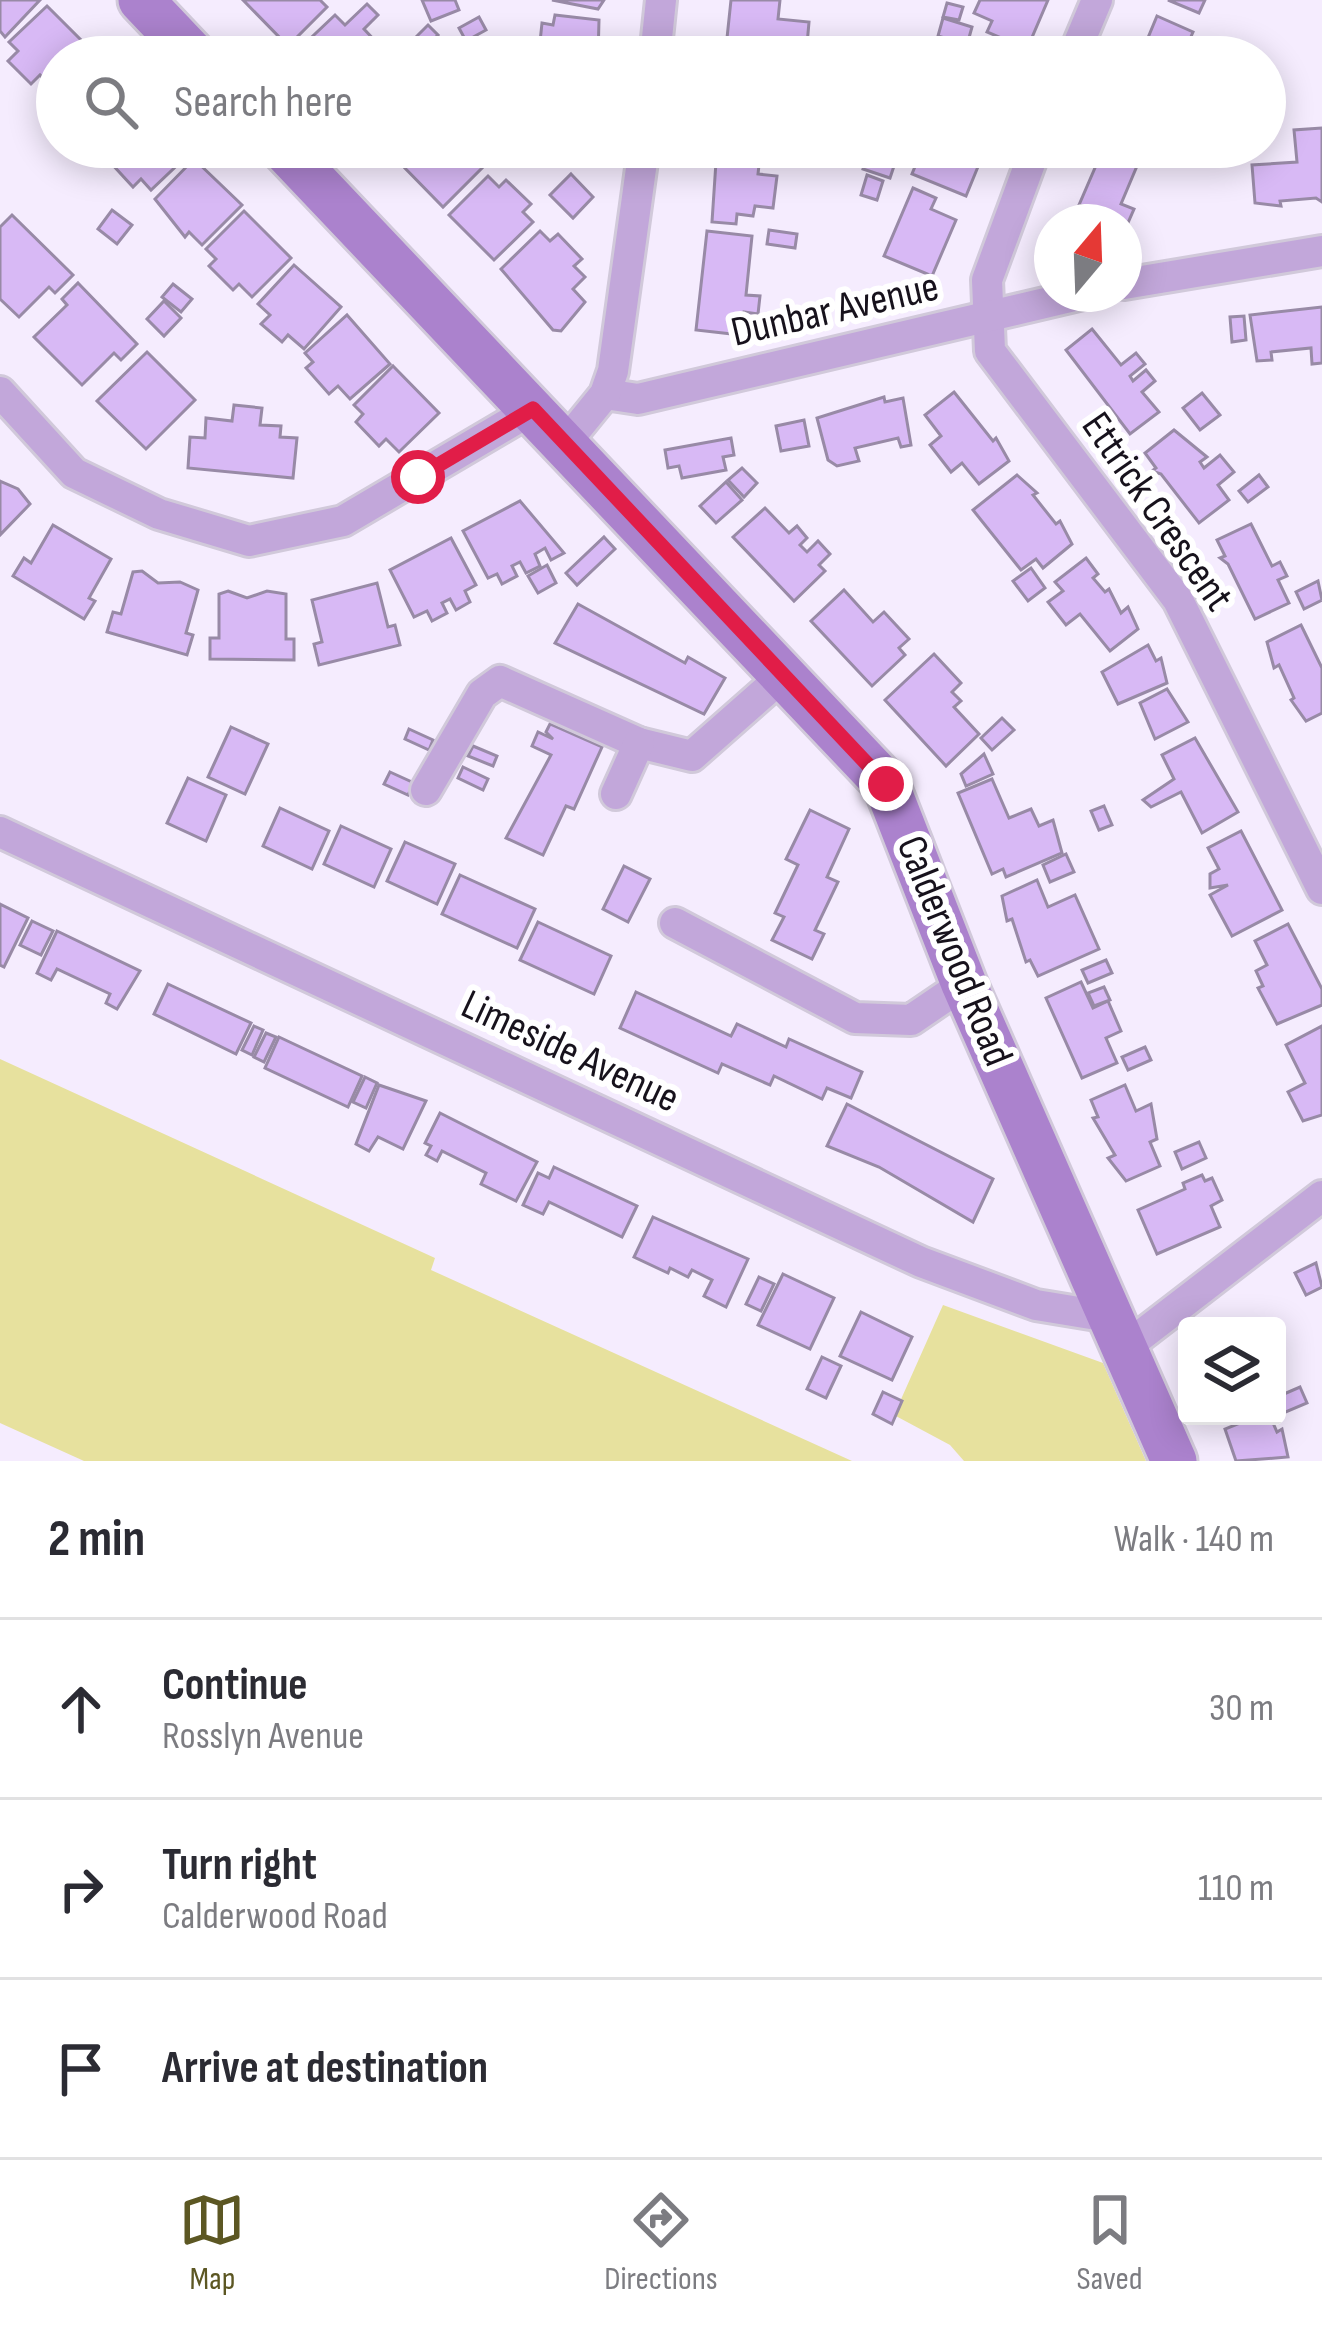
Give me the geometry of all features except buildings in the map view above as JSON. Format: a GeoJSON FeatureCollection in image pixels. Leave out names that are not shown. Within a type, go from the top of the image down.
{"type":"FeatureCollection","features":[{"type":"Feature","properties":{"kind":"street"},"geometry":{"type":"LineString","coordinates":[[141,0],[175,36]]}},
{"type":"Feature","properties":{"kind":"street"},"geometry":{"type":"LineString","coordinates":[[657,36],[661,0]]}},
{"type":"Feature","properties":{"kind":"street"},"geometry":{"type":"LineString","coordinates":[[1082,36],[1097,0]]}},
{"type":"Feature","properties":{"kind":"street","name":"Calderwood Road"},"geometry":{"type":"LineString","coordinates":[[302,168],[886,784],[964,984],[1174,1461]]}},
{"type":"Feature","properties":{"kind":"street"},"geometry":{"type":"LineString","coordinates":[[566,442],[604,394],[613,370],[641,168]]}},
{"type":"Feature","properties":{"kind":"street"},"geometry":{"type":"LineString","coordinates":[[986,318],[996,245],[1027,168]]}},
{"type":"Feature","properties":{"kind":"street"},"geometry":{"type":"LineString","coordinates":[[1142,281],[1322,251]]}},
{"type":"Feature","properties":{"kind":"street","name":"Dunbar Avenue"},"geometry":{"type":"LineString","coordinates":[[604,394],[638,398],[1034,306]]}},
{"type":"Feature","properties":{"kind":"street","name":"Ettrick Crescent"},"geometry":{"type":"LineString","coordinates":[[986,318],[990,351],[1178,600],[1322,889]]}},
{"type":"Feature","properties":{"kind":"street"},"geometry":{"type":"LineString","coordinates":[[0,392],[74,473],[159,514],[249,541],[343,521],[533,409]]}},
{"type":"Feature","properties":{"kind":"street"},"geometry":{"type":"LineString","coordinates":[[426,790],[482,694],[500,681],[639,743],[692,756],[785,674]]}},
{"type":"Feature","properties":{"kind":"street"},"geometry":{"type":"LineString","coordinates":[[616,794],[639,743]]}},
{"type":"Feature","properties":{"kind":"street","name":"Limeside Avenue"},"geometry":{"type":"LineString","coordinates":[[0,832],[921,1262],[1120,1332]]}},
{"type":"Feature","properties":{"kind":"street"},"geometry":{"type":"LineString","coordinates":[[675,923],[855,1018],[910,1020],[964,984]]}},
{"type":"Feature","properties":{"kind":"street"},"geometry":{"type":"LineString","coordinates":[[1120,1332],[1322,1196]]}},
{"type":"Feature","properties":{"kind":"shaded area"},"geometry":{"type":"Polygon","coordinates":[[[0,1059],[435,1258],[431,1270],[852,1461],[84,1461],[0,1423],[0,1059]]]}},
{"type":"Feature","properties":{"kind":"shaded area"},"geometry":{"type":"Polygon","coordinates":[[[943,1305],[1103,1363],[1146,1461],[964,1461],[950,1445],[894,1415],[943,1305]]]}},
{"type":"Feature","properties":{"kind":"route"},"geometry":{"type":"LineString","coordinates":[[418,477],[533,409],[886,784]]}}]}
